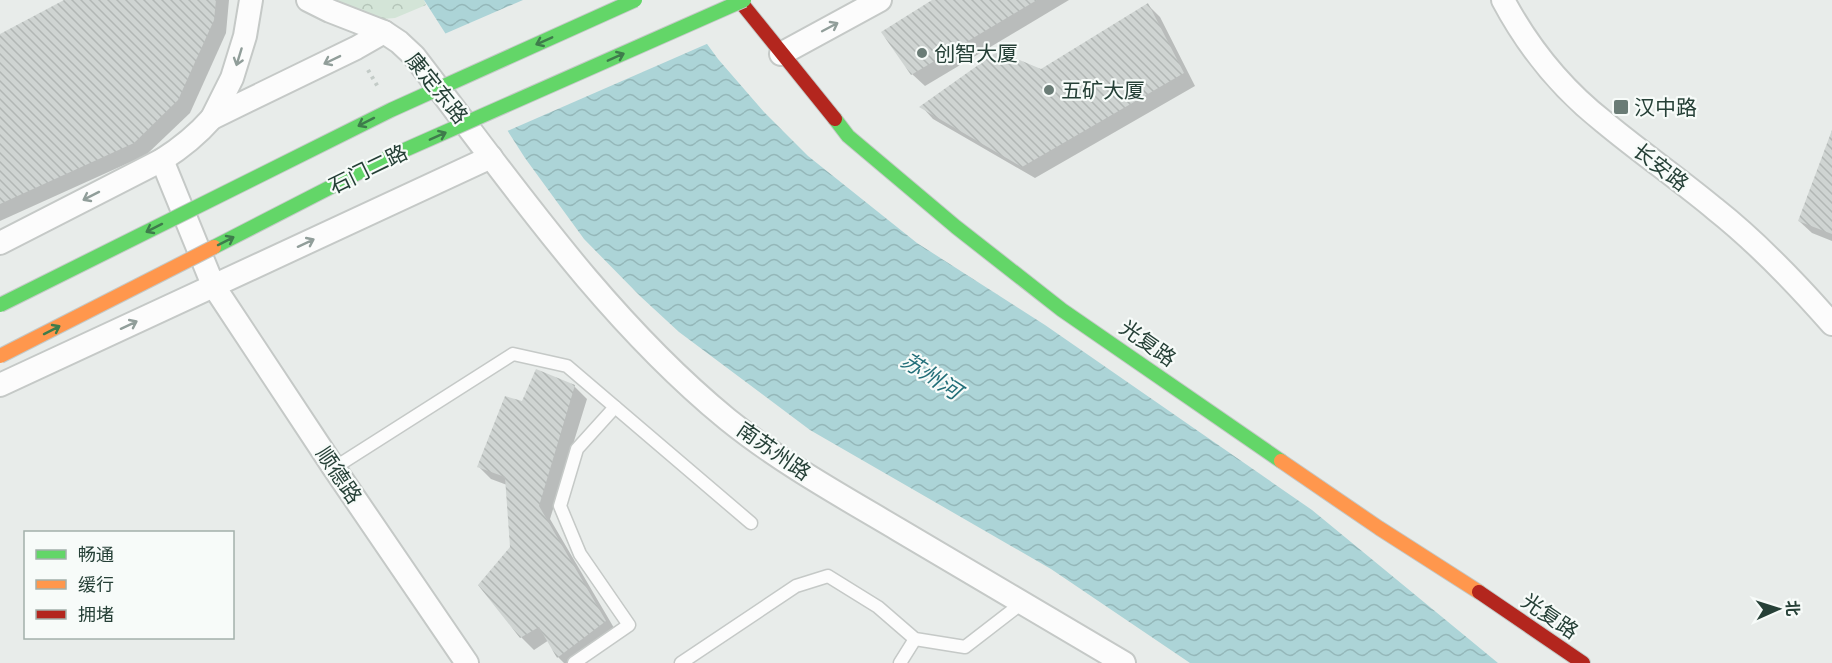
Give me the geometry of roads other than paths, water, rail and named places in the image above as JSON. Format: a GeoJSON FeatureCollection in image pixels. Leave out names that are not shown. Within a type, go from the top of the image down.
{"type":"FeatureCollection","features":[{"type":"Feature","properties":{"kind":"main road","name":"石门二路"},"geometry":{"type":"LineString","coordinates":[[0,305],[391,110],[635,0]]}},
{"type":"Feature","properties":{"kind":"main road","name":"石门二路"},"geometry":{"type":"LineString","coordinates":[[0,356],[391,156],[741,0]]}},
{"type":"Feature","properties":{"kind":"main road","name":"光复路"},"geometry":{"type":"LineString","coordinates":[[741,0],[781,54],[848,136],[956,227],[1062,310],[1379,528],[1583,663]]}},
{"type":"Feature","properties":{"kind":"street"},"geometry":{"type":"LineString","coordinates":[[0,243],[162,160],[184,146],[201,131],[212,118],[232,78],[245,36],[251,0]]}},
{"type":"Feature","properties":{"kind":"street","name":"康定东路"},"geometry":{"type":"LineString","coordinates":[[308,0],[384,32],[399,42],[414,56],[491,157]]}},
{"type":"Feature","properties":{"kind":"street"},"geometry":{"type":"LineString","coordinates":[[781,54],[880,0]]}},
{"type":"Feature","properties":{"kind":"street","name":"长安路"},"geometry":{"type":"LineString","coordinates":[[1503,0],[1538,56],[1568,90],[1602,121],[1716,209],[1765,254],[1832,324]]}},
{"type":"Feature","properties":{"kind":"street"},"geometry":{"type":"LineString","coordinates":[[212,118],[384,32]]}},
{"type":"Feature","properties":{"kind":"street","name":"石门二路"},"geometry":{"type":"LineString","coordinates":[[0,385],[491,157]]}},
{"type":"Feature","properties":{"kind":"street","name":"南苏州路"},"geometry":{"type":"LineString","coordinates":[[491,157],[602,297],[669,367],[728,419],[790,465],[1124,663]]}},
{"type":"Feature","properties":{"kind":"street","name":"顺德路"},"geometry":{"type":"LineString","coordinates":[[162,160],[213,285],[467,663]]}},
{"type":"Feature","properties":{"kind":"lane"},"geometry":{"type":"LineString","coordinates":[[334,468],[513,354],[567,366],[751,523]]}},
{"type":"Feature","properties":{"kind":"lane"},"geometry":{"type":"LineString","coordinates":[[574,663],[629,626],[580,554],[560,506],[577,449],[615,407]]}},
{"type":"Feature","properties":{"kind":"lane"},"geometry":{"type":"LineString","coordinates":[[681,663],[796,586],[828,576],[878,607],[915,639],[964,647],[1022,603]]}},
{"type":"Feature","properties":{"kind":"lane"},"geometry":{"type":"LineString","coordinates":[[900,663],[915,639]]}},
{"type":"Feature","properties":{"kind":"water","name":"苏州河"},"geometry":{"type":"Polygon","coordinates":[[[424,0],[675,0],[718,59],[764,112],[808,156],[917,243],[1045,325],[1312,510],[1498,663],[1190,663],[1051,569],[810,430],[679,332],[584,239],[525,158],[424,0]]]}},
{"type":"Feature","properties":{"kind":"place","name":"创智大厦"},"geometry":{"type":"Point","coordinates":[922,53]}},
{"type":"Feature","properties":{"kind":"place","name":"五矿大厦"},"geometry":{"type":"Point","coordinates":[1049,90]}},
{"type":"Feature","properties":{"kind":"place","name":"汉中路"},"geometry":{"type":"Point","coordinates":[1621,107]}}]}
